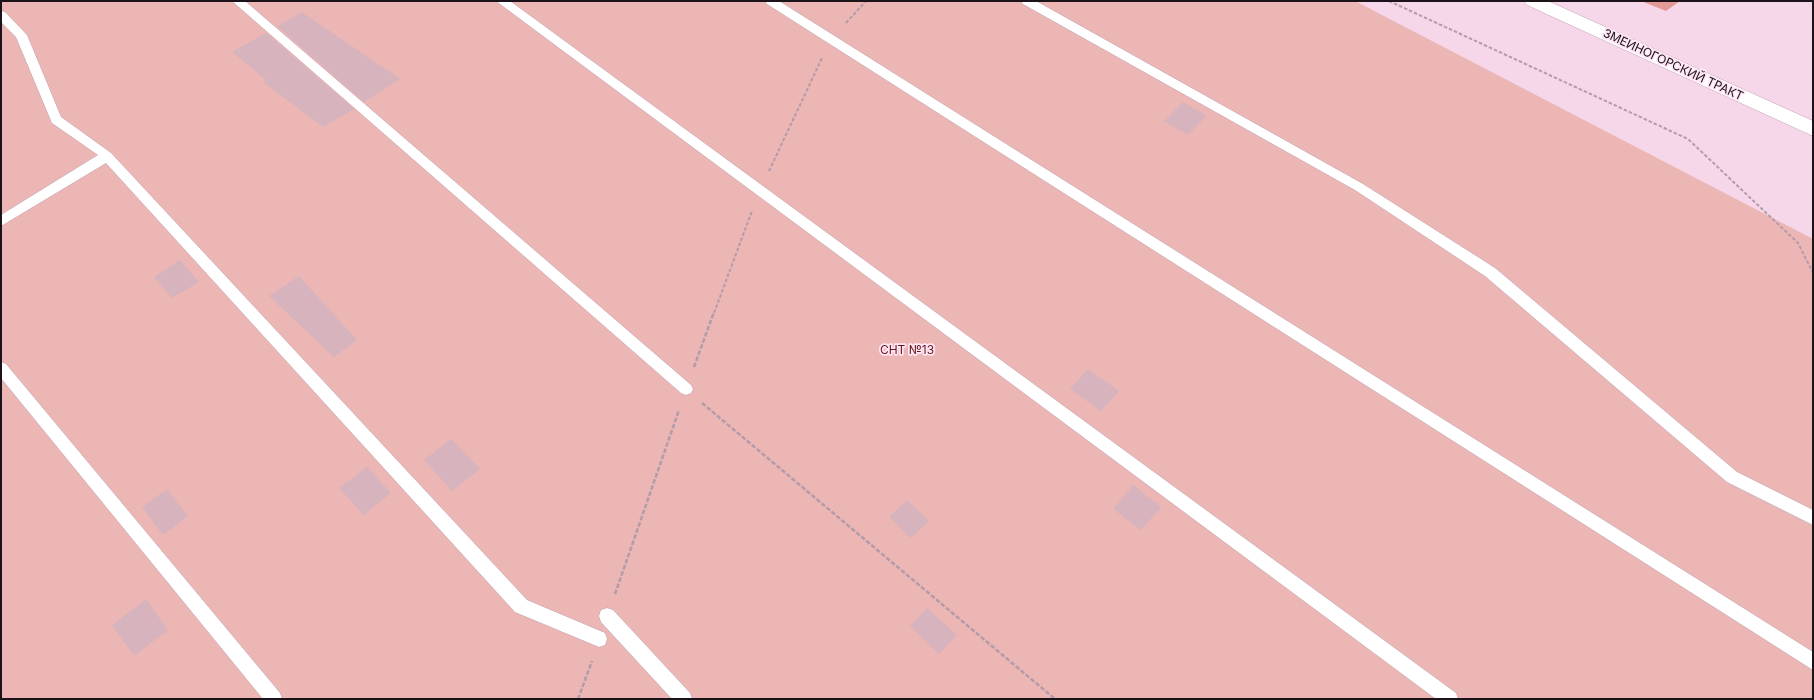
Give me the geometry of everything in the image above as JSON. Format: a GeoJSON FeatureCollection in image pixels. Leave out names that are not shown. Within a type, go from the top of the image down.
{"type":"FeatureCollection","features":[{"type":"Feature","properties":{"kind":"main road","name":"ЗМЕИНОГОРСКИЙ ТРАКТ"},"geometry":{"type":"LineString","coordinates":[[1533,1],[1813,129]]}},
{"type":"Feature","properties":{"kind":"lane"},"geometry":{"type":"LineString","coordinates":[[238,1],[686,389]]}},
{"type":"Feature","properties":{"kind":"lane"},"geometry":{"type":"LineString","coordinates":[[502,1],[759,192],[1450,699]]}},
{"type":"Feature","properties":{"kind":"lane"},"geometry":{"type":"LineString","coordinates":[[771,1],[830,40],[1813,662]]}},
{"type":"Feature","properties":{"kind":"lane"},"geometry":{"type":"LineString","coordinates":[[1027,1],[1359,187],[1490,272],[1732,477],[1813,518]]}},
{"type":"Feature","properties":{"kind":"lane"},"geometry":{"type":"LineString","coordinates":[[1,15],[21,35],[56,120],[102,151],[107,156],[521,606],[600,639]]}},
{"type":"Feature","properties":{"kind":"lane"},"geometry":{"type":"LineString","coordinates":[[1,221],[107,156]]}},
{"type":"Feature","properties":{"kind":"lane"},"geometry":{"type":"LineString","coordinates":[[1,368],[274,699]]}},
{"type":"Feature","properties":{"kind":"lane"},"geometry":{"type":"LineString","coordinates":[[607,616],[684,699]]}},
{"type":"Feature","properties":{"kind":"path"},"geometry":{"type":"LineString","coordinates":[[607,616],[686,389],[759,192],[830,40],[866,1]]}},
{"type":"Feature","properties":{"kind":"path"},"geometry":{"type":"LineString","coordinates":[[1389,1],[1688,139],[1798,243],[1813,273]]}},
{"type":"Feature","properties":{"kind":"path"},"geometry":{"type":"LineString","coordinates":[[686,389],[1055,699]]}},
{"type":"Feature","properties":{"kind":"path"},"geometry":{"type":"LineString","coordinates":[[578,699],[600,639]]}},
{"type":"Feature","properties":{"kind":"green space","name":"СНТ №13"},"geometry":{"type":"Polygon","coordinates":[[[1,1],[1355,1],[1813,239],[1813,699],[1,699],[1,1]]]}},
{"type":"Feature","properties":{"kind":"shaded area"},"geometry":{"type":"Polygon","coordinates":[[[1641,1],[1680,1],[1666,11],[1641,1]]]}},
{"type":"Feature","properties":{"kind":"building"},"geometry":{"type":"Polygon","coordinates":[[[302,12],[400,79],[364,102],[277,26],[302,12]]]}},
{"type":"Feature","properties":{"kind":"building"},"geometry":{"type":"Polygon","coordinates":[[[266,33],[354,109],[323,127],[263,82],[266,80],[232,52],[266,33]]]}},
{"type":"Feature","properties":{"kind":"building"},"geometry":{"type":"Polygon","coordinates":[[[1183,102],[1207,116],[1188,135],[1164,121],[1183,102]]]}},
{"type":"Feature","properties":{"kind":"building"},"geometry":{"type":"Polygon","coordinates":[[[180,260],[199,282],[172,298],[154,277],[180,260]]]}},
{"type":"Feature","properties":{"kind":"building"},"geometry":{"type":"Polygon","coordinates":[[[299,276],[357,340],[334,357],[269,296],[299,276]]]}},
{"type":"Feature","properties":{"kind":"building"},"geometry":{"type":"Polygon","coordinates":[[[1088,369],[1119,391],[1101,411],[1070,389],[1088,369]]]}},
{"type":"Feature","properties":{"kind":"building"},"geometry":{"type":"Polygon","coordinates":[[[451,439],[480,469],[452,491],[424,460],[451,439]]]}},
{"type":"Feature","properties":{"kind":"building"},"geometry":{"type":"Polygon","coordinates":[[[367,467],[391,493],[364,515],[339,488],[367,467]]]}},
{"type":"Feature","properties":{"kind":"building"},"geometry":{"type":"Polygon","coordinates":[[[1133,485],[1161,507],[1141,530],[1113,509],[1133,485]]]}},
{"type":"Feature","properties":{"kind":"building"},"geometry":{"type":"Polygon","coordinates":[[[167,489],[188,516],[163,535],[142,507],[167,489]]]}},
{"type":"Feature","properties":{"kind":"building"},"geometry":{"type":"Polygon","coordinates":[[[907,500],[929,521],[911,538],[889,517],[907,500]]]}},
{"type":"Feature","properties":{"kind":"building"},"geometry":{"type":"Polygon","coordinates":[[[146,599],[168,630],[134,656],[112,625],[146,599]]]}},
{"type":"Feature","properties":{"kind":"building"},"geometry":{"type":"Polygon","coordinates":[[[927,608],[957,635],[939,654],[910,626],[927,608]]]}}]}
